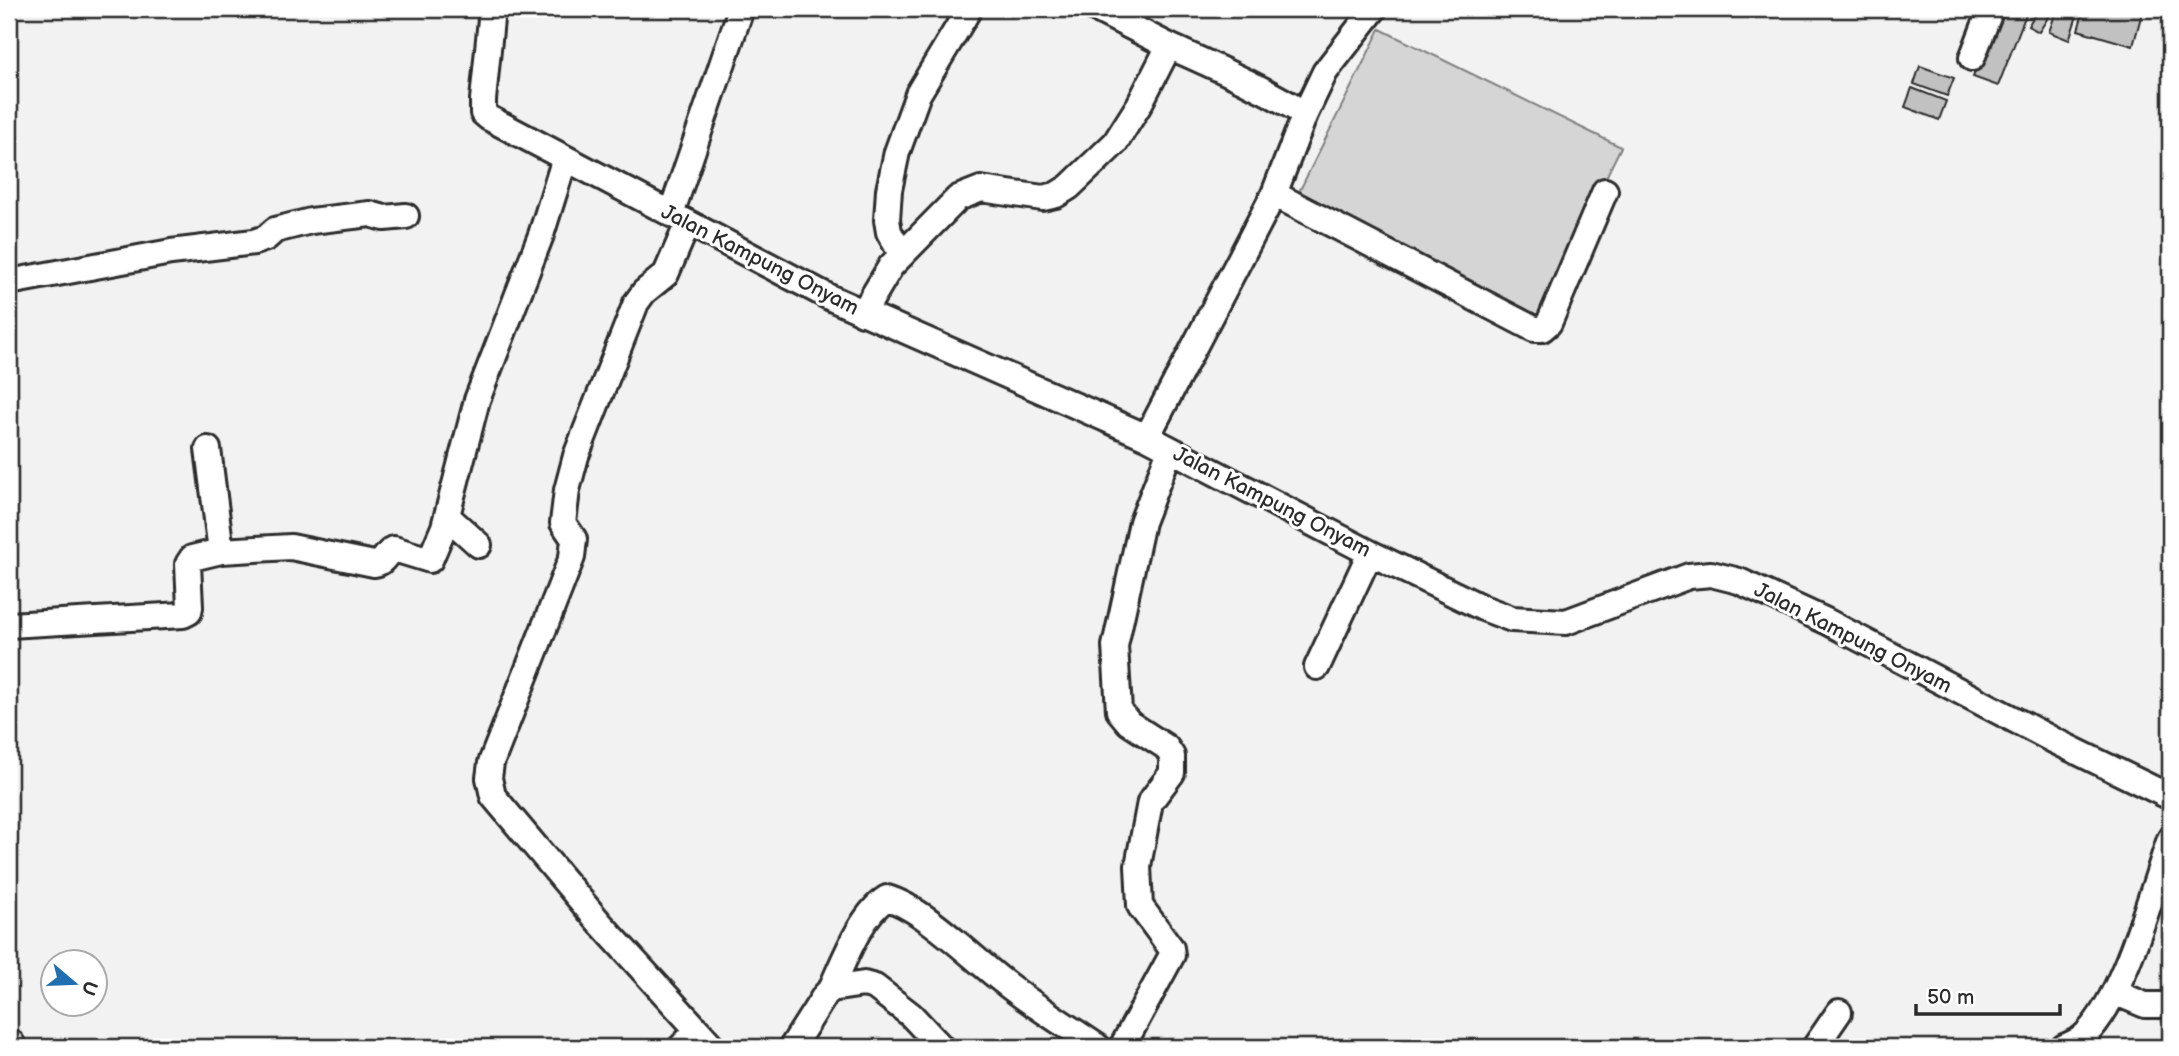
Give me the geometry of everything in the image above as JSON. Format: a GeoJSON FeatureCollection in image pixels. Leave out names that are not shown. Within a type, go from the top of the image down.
{"type":"FeatureCollection","features":[{"type":"Feature","properties":{"kind":"street","name":"Jalan Kampung Onyam"},"geometry":{"type":"LineString","coordinates":[[492,9],[482,100],[483,113],[863,313],[1147,437],[1370,553],[1483,608],[1512,619],[1566,622],[1689,576],[1710,574],[1739,581],[1826,621],[2053,740],[2170,797]]}},
{"type":"Feature","properties":{"kind":"street"},"geometry":{"type":"LineString","coordinates":[[697,1042],[493,796],[489,778],[491,763],[572,557],[574,539],[563,523],[564,505],[576,456],[636,303],[644,292],[666,274],[679,218],[741,9]]}},
{"type":"Feature","properties":{"kind":"street"},"geometry":{"type":"LineString","coordinates":[[902,255],[889,232],[887,220],[889,190],[897,152],[918,94],[969,9]]}},
{"type":"Feature","properties":{"kind":"street"},"geometry":{"type":"LineString","coordinates":[[1096,9],[1236,78],[1271,92],[1305,114]]}},
{"type":"Feature","properties":{"kind":"street"},"geometry":{"type":"LineString","coordinates":[[1147,437],[1274,194],[1305,114],[1325,72],[1374,9]]}},
{"type":"Feature","properties":{"kind":"street"},"geometry":{"type":"LineString","coordinates":[[1972,58],[1992,9]]}},
{"type":"Feature","properties":{"kind":"street"},"geometry":{"type":"LineString","coordinates":[[863,313],[891,266],[958,198],[981,189],[1043,198],[1056,195],[1069,187],[1115,143],[1139,105],[1169,46]]}},
{"type":"Feature","properties":{"kind":"street"},"geometry":{"type":"LineString","coordinates":[[9,625],[183,615],[189,612],[190,607],[188,564],[192,558],[221,551],[291,547],[374,564],[383,561],[394,549],[429,561],[432,559],[447,516],[477,400],[541,235],[565,158]]}},
{"type":"Feature","properties":{"kind":"street"},"geometry":{"type":"LineString","coordinates":[[1274,194],[1534,329],[1542,329],[1549,323],[1605,191]]}},
{"type":"Feature","properties":{"kind":"street"},"geometry":{"type":"LineString","coordinates":[[9,282],[171,252],[254,242],[267,238],[275,230],[311,221],[370,214],[384,218],[406,216]]}},
{"type":"Feature","properties":{"kind":"street"},"geometry":{"type":"LineString","coordinates":[[208,449],[221,551]]}},
{"type":"Feature","properties":{"kind":"street"},"geometry":{"type":"LineString","coordinates":[[1122,1047],[1172,955],[1171,948],[1140,906],[1138,866],[1150,802],[1172,773],[1172,756],[1166,747],[1129,723],[1119,711],[1115,646],[1142,522],[1170,450]]}},
{"type":"Feature","properties":{"kind":"street"},"geometry":{"type":"LineString","coordinates":[[447,516],[479,545]]}},
{"type":"Feature","properties":{"kind":"street"},"geometry":{"type":"LineString","coordinates":[[1317,667],[1370,553]]}},
{"type":"Feature","properties":{"kind":"street"},"geometry":{"type":"LineString","coordinates":[[2064,1047],[2081,1039],[2088,1032],[2114,992],[2136,939],[2170,839]]}},
{"type":"Feature","properties":{"kind":"street"},"geometry":{"type":"LineString","coordinates":[[792,1047],[831,989],[856,936],[878,904],[887,898],[898,901],[932,924],[1006,984],[1098,1047]]}},
{"type":"Feature","properties":{"kind":"street"},"geometry":{"type":"LineString","coordinates":[[831,989],[864,984],[875,986],[911,1015],[941,1047]]}},
{"type":"Feature","properties":{"kind":"street"},"geometry":{"type":"LineString","coordinates":[[2114,992],[2145,1005],[2170,1005]]}},
{"type":"Feature","properties":{"kind":"street"},"geometry":{"type":"LineString","coordinates":[[1815,1047],[1839,1012]]}},
{"type":"Feature","properties":{"kind":"shaded area"},"geometry":{"type":"Polygon","coordinates":[[[1380,29],[1621,147],[1536,319],[1295,200],[1380,29]]]}},
{"type":"Feature","properties":{"kind":"building"},"geometry":{"type":"Polygon","coordinates":[[[2000,9],[2028,9],[1998,86],[1973,77],[2000,9]]]}},
{"type":"Feature","properties":{"kind":"building"},"geometry":{"type":"Polygon","coordinates":[[[2038,9],[2052,11],[2039,32],[2028,26],[2038,9]]]}},
{"type":"Feature","properties":{"kind":"building"},"geometry":{"type":"Polygon","coordinates":[[[2057,9],[2079,10],[2069,40],[2049,32],[2057,9]]]}},
{"type":"Feature","properties":{"kind":"building"},"geometry":{"type":"Polygon","coordinates":[[[2084,9],[2128,9],[2142,13],[2133,46],[2078,30],[2084,9]]]}},
{"type":"Feature","properties":{"kind":"building"},"geometry":{"type":"Polygon","coordinates":[[[1920,66],[1954,78],[1947,96],[1914,84],[1920,66]]]}},
{"type":"Feature","properties":{"kind":"building"},"geometry":{"type":"Polygon","coordinates":[[[1912,88],[1946,101],[1939,120],[1905,107],[1912,88]]]}}]}
